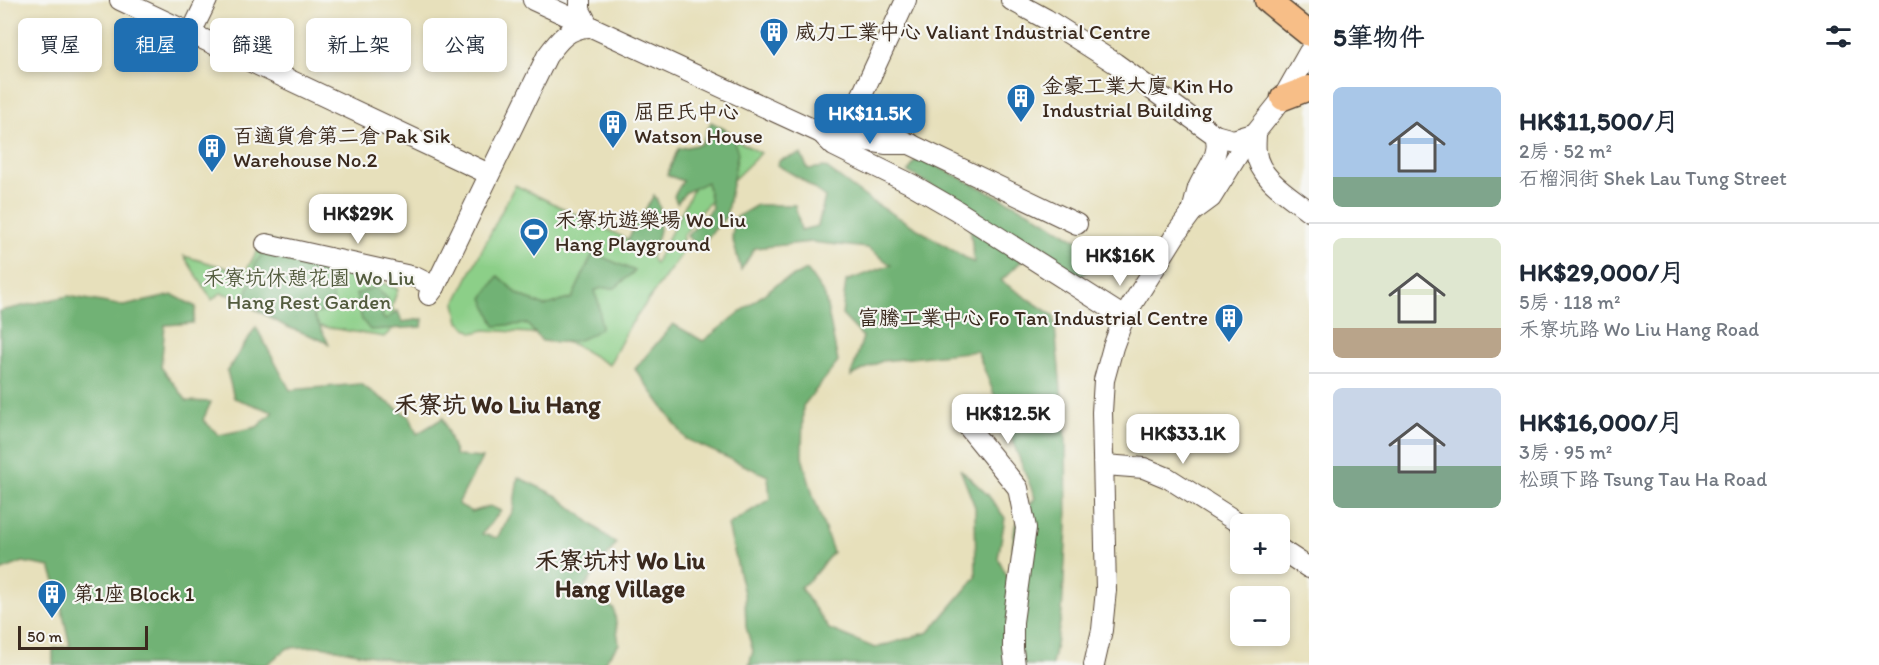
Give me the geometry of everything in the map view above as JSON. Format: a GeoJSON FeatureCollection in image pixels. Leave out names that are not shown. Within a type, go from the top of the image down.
{"type":"FeatureCollection","features":[{"type":"Feature","properties":{"kind":"main road"},"geometry":{"type":"LineString","coordinates":[[1267,0],[1309,34]]}},
{"type":"Feature","properties":{"kind":"main road"},"geometry":{"type":"LineString","coordinates":[[1283,98],[1309,88]]}},
{"type":"Feature","properties":{"kind":"street"},"geometry":{"type":"LineString","coordinates":[[120,0],[159,18]]}},
{"type":"Feature","properties":{"kind":"street"},"geometry":{"type":"LineString","coordinates":[[198,19],[207,0]]}},
{"type":"Feature","properties":{"kind":"street"},"geometry":{"type":"LineString","coordinates":[[532,0],[821,133],[885,144],[911,144]]}},
{"type":"Feature","properties":{"kind":"street"},"geometry":{"type":"LineString","coordinates":[[580,0],[580,10],[589,27]]}},
{"type":"Feature","properties":{"kind":"street"},"geometry":{"type":"LineString","coordinates":[[1011,0],[1046,19],[1114,63],[1215,135],[1233,140],[1256,133]]}},
{"type":"Feature","properties":{"kind":"street"},"geometry":{"type":"LineString","coordinates":[[821,133],[835,130],[847,122],[855,110],[903,3]]}},
{"type":"Feature","properties":{"kind":"street"},"geometry":{"type":"LineString","coordinates":[[266,244],[415,277],[432,291],[540,69],[554,46],[565,34],[576,28],[589,27]]}},
{"type":"Feature","properties":{"kind":"street"},"geometry":{"type":"LineString","coordinates":[[198,36],[489,174]]}},
{"type":"Feature","properties":{"kind":"street"},"geometry":{"type":"LineString","coordinates":[[1094,665],[1102,630],[1105,600],[1105,465],[1102,412],[1104,380],[1124,317],[1192,212],[1211,198],[1239,153],[1283,98],[1309,51]]}},
{"type":"Feature","properties":{"kind":"street"},"geometry":{"type":"LineString","coordinates":[[855,110],[866,123],[1077,224]]}},
{"type":"Feature","properties":{"kind":"street"},"geometry":{"type":"LineString","coordinates":[[821,133],[834,146],[911,184],[956,210],[1124,317]]}},
{"type":"Feature","properties":{"kind":"street"},"geometry":{"type":"LineString","coordinates":[[1256,133],[1256,153],[1260,168],[1309,211]]}},
{"type":"Feature","properties":{"kind":"street"},"geometry":{"type":"LineString","coordinates":[[1192,212],[1198,189],[1217,151],[1218,144],[1215,135]]}},
{"type":"Feature","properties":{"kind":"street"},"geometry":{"type":"LineString","coordinates":[[969,428],[1018,488],[1026,528],[1013,622],[1012,650],[1015,665]]}},
{"type":"Feature","properties":{"kind":"street"},"geometry":{"type":"LineString","coordinates":[[1105,465],[1144,468],[1168,478],[1230,517]]}},
{"type":"Feature","properties":{"kind":"street"},"geometry":{"type":"LineString","coordinates":[[1290,556],[1309,568]]}},
{"type":"Feature","properties":{"kind":"green space"},"geometry":{"type":"Polygon","coordinates":[[[711,122],[730,132],[738,152],[726,217],[699,247],[687,236],[712,208],[707,182],[686,192],[677,203],[674,196],[683,181],[667,175],[678,149],[701,144],[711,122]]]}},
{"type":"Feature","properties":{"kind":"green space","name":"禾寮坑遊樂場 Wo Liu Hang Playground"},"geometry":{"type":"Polygon","coordinates":[[[722,133],[761,153],[701,211],[683,236],[681,255],[629,327],[609,365],[575,345],[531,333],[485,330],[473,333],[459,322],[455,303],[515,185],[646,248],[655,264],[722,133]]]}},
{"type":"Feature","properties":{"kind":"green space"},"geometry":{"type":"Polygon","coordinates":[[[801,154],[808,169],[825,167],[871,201],[974,263],[968,207],[908,172],[918,157],[1032,213],[1090,248],[1090,267],[1080,279],[1033,250],[1001,281],[1054,316],[1066,442],[1067,526],[1062,613],[1052,665],[749,665],[753,651],[746,627],[745,598],[728,525],[770,499],[768,476],[686,439],[635,369],[673,324],[703,341],[777,284],[807,270],[825,296],[838,362],[803,406],[802,457],[833,552],[810,580],[800,587],[829,629],[875,648],[929,632],[976,577],[975,507],[960,469],[988,495],[1005,518],[998,558],[1009,580],[1015,526],[1035,498],[977,351],[882,361],[851,376],[863,337],[842,315],[846,281],[891,265],[868,248],[811,242],[755,248],[741,270],[732,237],[735,218],[757,205],[795,205],[801,230],[818,226],[825,197],[777,165],[780,160],[801,154]]]}},
{"type":"Feature","properties":{"kind":"green space"},"geometry":{"type":"Polygon","coordinates":[[[654,195],[661,217],[652,255],[627,247],[629,237],[654,195]]]}},
{"type":"Feature","properties":{"kind":"green space","name":"禾寮坑休憩花園 Wo Liu Hang Rest Garden"},"geometry":{"type":"Polygon","coordinates":[[[264,238],[398,289],[392,306],[398,324],[384,337],[278,319],[262,303],[221,293],[212,300],[184,256],[245,273],[264,238]]]}},
{"type":"Feature","properties":{"kind":"green space"},"geometry":{"type":"Polygon","coordinates":[[[267,248],[342,269],[331,287],[335,310],[313,314],[329,344],[285,326],[244,303],[256,262],[267,248]]]}},
{"type":"Feature","properties":{"kind":"green space"},"geometry":{"type":"Polygon","coordinates":[[[593,253],[635,271],[615,288],[602,288],[594,291],[599,304],[601,328],[587,337],[559,342],[542,341],[527,324],[495,326],[483,298],[498,276],[518,294],[544,306],[572,298],[593,253]]]}},
{"type":"Feature","properties":{"kind":"green space"},"geometry":{"type":"Polygon","coordinates":[[[375,287],[388,299],[382,316],[385,320],[398,311],[402,322],[423,319],[422,327],[370,330],[362,320],[356,294],[375,287]]]}},
{"type":"Feature","properties":{"kind":"green space"},"geometry":{"type":"Polygon","coordinates":[[[173,295],[196,307],[193,323],[165,325],[161,367],[187,401],[211,402],[203,420],[219,435],[257,427],[273,412],[234,398],[227,371],[256,327],[290,390],[360,384],[410,417],[417,434],[443,418],[456,456],[482,458],[458,504],[472,512],[490,506],[501,511],[482,534],[497,538],[513,511],[518,477],[557,496],[616,544],[583,589],[614,609],[619,644],[602,665],[418,665],[321,646],[288,648],[266,665],[53,665],[53,649],[70,646],[57,587],[50,567],[23,562],[0,571],[0,311],[68,296],[124,306],[173,295]]]}},
{"type":"Feature","properties":{"kind":"place","name":"威力工業中心 Valiant Industrial Centre"},"geometry":{"type":"Point","coordinates":[774,58]}},
{"type":"Feature","properties":{"kind":"place","name":"金豪工業大廈 Kin Ho Industrial Building"},"geometry":{"type":"Point","coordinates":[1021,124]}},
{"type":"Feature","properties":{"kind":"place","name":"屈臣氏中心 Watson House"},"geometry":{"type":"Point","coordinates":[613,150]}},
{"type":"Feature","properties":{"kind":"place","name":"百適貨倉第二倉 Pak Sik Warehouse No.2"},"geometry":{"type":"Point","coordinates":[212,174]}},
{"type":"Feature","properties":{"kind":"place","name":"禾寮坑遊樂場 Wo Liu Hang Playground"},"geometry":{"type":"Point","coordinates":[534,258]}},
{"type":"Feature","properties":{"kind":"place","name":"富騰工業中心 Fo Tan Industrial Centre"},"geometry":{"type":"Point","coordinates":[1229,344]}},
{"type":"Feature","properties":{"kind":"place","name":"第1座 Block 1"},"geometry":{"type":"Point","coordinates":[52,620]}},
{"type":"Feature","properties":{"kind":"district","name":"禾寮坑 Wo Liu Hang"},"geometry":{"type":"Point","coordinates":[497,405]}},
{"type":"Feature","properties":{"kind":"district","name":"禾寮坑村 Wo Liu Hang Village"},"geometry":{"type":"Point","coordinates":[620,575]}}]}
